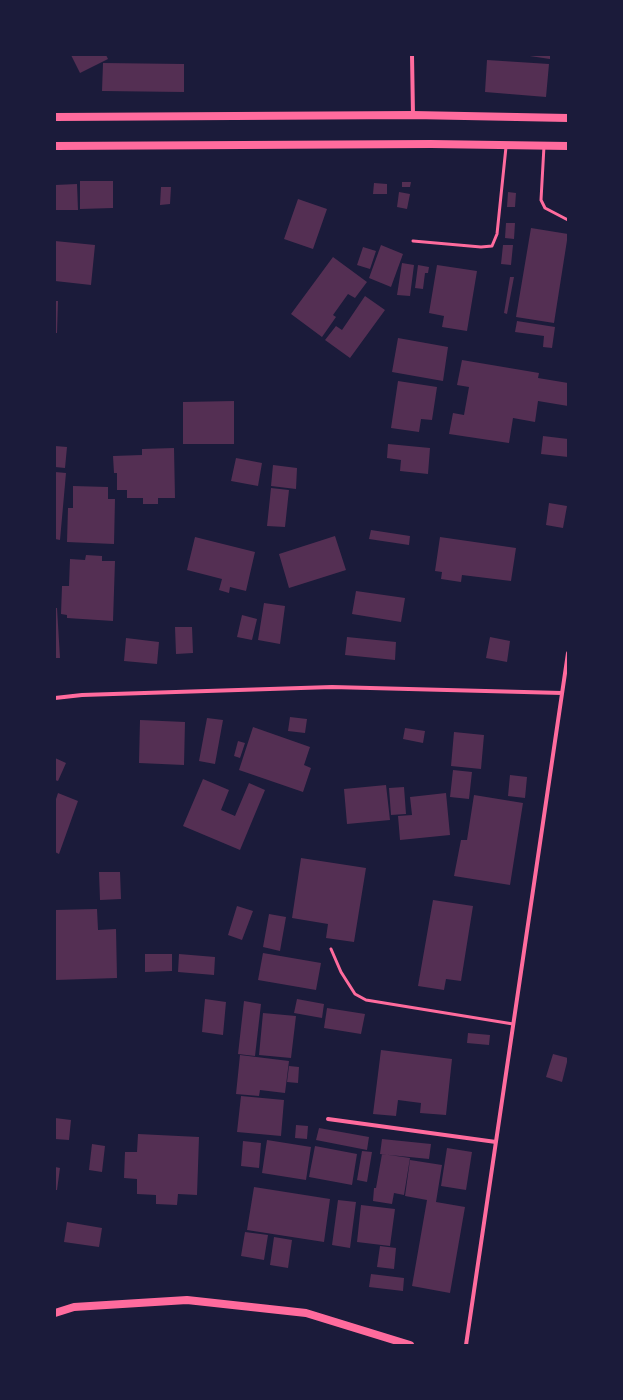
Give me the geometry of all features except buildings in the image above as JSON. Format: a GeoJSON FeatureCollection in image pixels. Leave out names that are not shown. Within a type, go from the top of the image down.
{"type":"FeatureCollection","features":[{"type":"Feature","properties":{"kind":"main road"},"geometry":{"type":"LineString","coordinates":[[55,117],[413,115],[568,118]]}},
{"type":"Feature","properties":{"kind":"main road"},"geometry":{"type":"LineString","coordinates":[[55,146],[423,144],[568,146]]}},
{"type":"Feature","properties":{"kind":"main road"},"geometry":{"type":"LineString","coordinates":[[55,1313],[74,1307],[187,1300],[306,1312],[410,1345]]}},
{"type":"Feature","properties":{"kind":"street"},"geometry":{"type":"LineString","coordinates":[[412,55],[413,115]]}},
{"type":"Feature","properties":{"kind":"street"},"geometry":{"type":"LineString","coordinates":[[466,1345],[568,653]]}},
{"type":"Feature","properties":{"kind":"street"},"geometry":{"type":"LineString","coordinates":[[55,698],[82,695],[332,687],[562,694]]}},
{"type":"Feature","properties":{"kind":"street"},"geometry":{"type":"LineString","coordinates":[[328,1120],[496,1142]]}},
{"type":"Feature","properties":{"kind":"lane"},"geometry":{"type":"LineString","coordinates":[[413,241],[481,247],[492,246],[497,234],[506,145]]}},
{"type":"Feature","properties":{"kind":"lane"},"geometry":{"type":"LineString","coordinates":[[544,145],[541,200],[545,208],[568,220]]}},
{"type":"Feature","properties":{"kind":"lane"},"geometry":{"type":"LineString","coordinates":[[331,949],[341,972],[355,994],[366,1000],[513,1024]]}}]}
